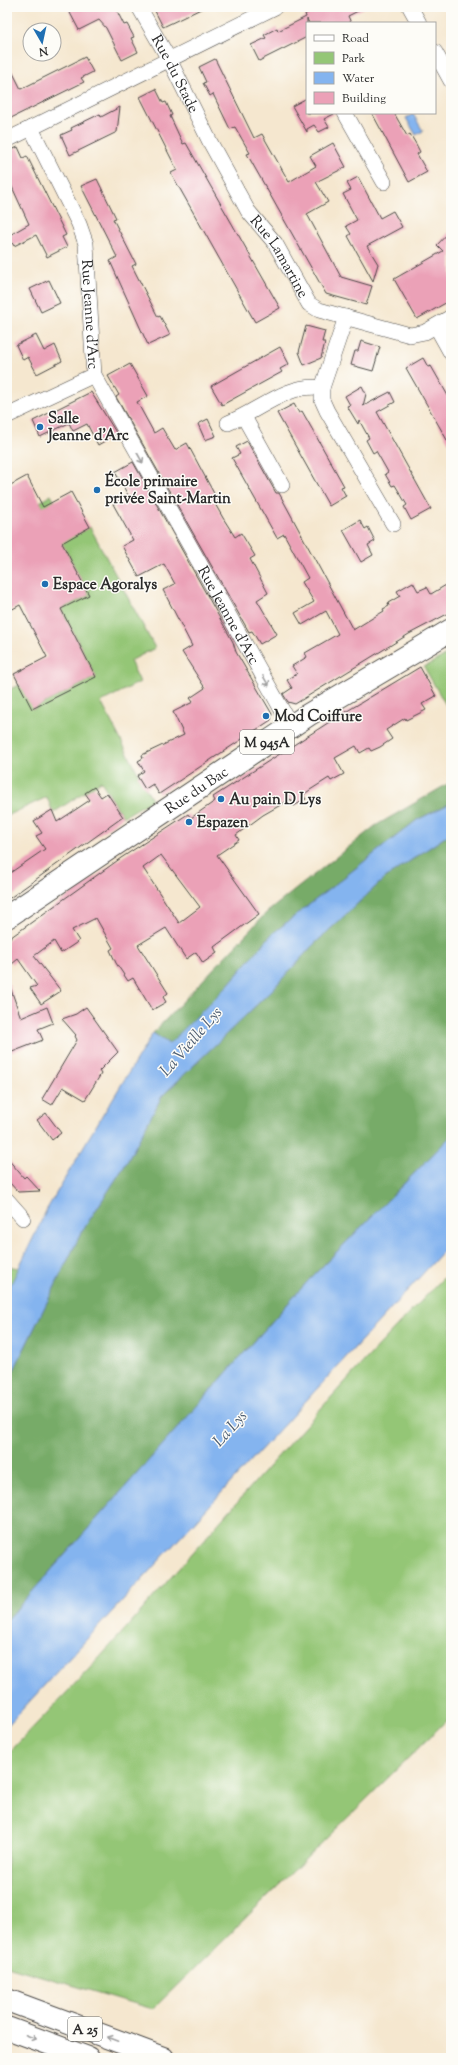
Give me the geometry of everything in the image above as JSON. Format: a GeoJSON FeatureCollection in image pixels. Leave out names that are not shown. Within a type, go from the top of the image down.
{"type":"FeatureCollection","features":[{"type":"Feature","properties":{"kind":"main road","name":"Rue du Bac"},"geometry":{"type":"LineString","coordinates":[[7,917],[291,726],[349,689],[451,630]]}},
{"type":"Feature","properties":{"kind":"main road","name":"Rue du Bac"},"geometry":{"type":"LineString","coordinates":[[7,922],[27,904]]}},
{"type":"Feature","properties":{"kind":"main road","name":"A 25"},"geometry":{"type":"LineString","coordinates":[[7,2000],[163,2058]]}},
{"type":"Feature","properties":{"kind":"main road","name":"A 25"},"geometry":{"type":"LineString","coordinates":[[7,2028],[64,2052],[88,2058]]}},
{"type":"Feature","properties":{"kind":"street","name":"Rue du Stade"},"geometry":{"type":"LineString","coordinates":[[139,7],[170,61],[210,142]]}},
{"type":"Feature","properties":{"kind":"street"},"geometry":{"type":"LineString","coordinates":[[7,140],[170,61],[275,7]]}},
{"type":"Feature","properties":{"kind":"street"},"geometry":{"type":"LineString","coordinates":[[410,7],[418,22]]}},
{"type":"Feature","properties":{"kind":"street"},"geometry":{"type":"LineString","coordinates":[[436,54],[451,81]]}},
{"type":"Feature","properties":{"kind":"street"},"geometry":{"type":"LineString","coordinates":[[346,114],[384,182]]}},
{"type":"Feature","properties":{"kind":"street","name":"Rue Jeanne d'Arc"},"geometry":{"type":"LineString","coordinates":[[31,128],[79,224],[86,244],[94,375],[291,726]]}},
{"type":"Feature","properties":{"kind":"street","name":"Rue Lamartine"},"geometry":{"type":"LineString","coordinates":[[210,142],[251,216],[271,237],[309,304],[319,310],[410,334],[420,334],[451,318]]}},
{"type":"Feature","properties":{"kind":"street"},"geometry":{"type":"LineString","coordinates":[[346,317],[322,388],[322,400],[393,524]]}},
{"type":"Feature","properties":{"kind":"street"},"geometry":{"type":"LineString","coordinates":[[436,326],[451,352]]}},
{"type":"Feature","properties":{"kind":"street"},"geometry":{"type":"LineString","coordinates":[[7,416],[94,375]]}},
{"type":"Feature","properties":{"kind":"street"},"geometry":{"type":"LineString","coordinates":[[228,423],[244,417],[292,389],[306,386],[322,388]]}},
{"type":"Feature","properties":{"kind":"street"},"geometry":{"type":"LineString","coordinates":[[244,417],[282,485]]}},
{"type":"Feature","properties":{"kind":"street"},"geometry":{"type":"LineString","coordinates":[[7,1200],[23,1218]]}},
{"type":"Feature","properties":{"kind":"green space"},"geometry":{"type":"Polygon","coordinates":[[[51,495],[74,536],[90,527],[155,648],[130,661],[140,682],[101,702],[152,800],[123,817],[101,781],[53,813],[47,797],[7,816],[7,690],[20,685],[33,709],[96,677],[61,609],[89,595],[40,502],[51,495]]]}},
{"type":"Feature","properties":{"kind":"green space"},"geometry":{"type":"Polygon","coordinates":[[[451,652],[451,714],[424,667],[451,652]]]}},
{"type":"Feature","properties":{"kind":"green space"},"geometry":{"type":"Polygon","coordinates":[[[451,782],[451,803],[417,820],[272,934],[228,985],[169,1044],[153,1033],[266,913],[375,826],[451,782]]]}},
{"type":"Feature","properties":{"kind":"green space"},"geometry":{"type":"Polygon","coordinates":[[[451,833],[451,1136],[308,1281],[7,1620],[7,1384],[81,1233],[127,1162],[162,1096],[272,990],[312,946],[385,878],[451,833]]]}},
{"type":"Feature","properties":{"kind":"green space"},"geometry":{"type":"Polygon","coordinates":[[[7,1266],[19,1268],[7,1294],[7,1266]]]}},
{"type":"Feature","properties":{"kind":"green space"},"geometry":{"type":"Polygon","coordinates":[[[451,1270],[451,1716],[153,2009],[7,1966],[7,1755],[106,1650],[324,1404],[451,1270]]]}},
{"type":"Feature","properties":{"kind":"water"},"geometry":{"type":"Polygon","coordinates":[[[413,114],[423,131],[416,135],[406,118],[413,114]]]}},
{"type":"Feature","properties":{"kind":"water","name":"La Vieille Lys"},"geometry":{"type":"Polygon","coordinates":[[[451,803],[451,833],[385,878],[312,946],[272,990],[162,1096],[127,1162],[81,1233],[7,1384],[7,1294],[11,1284],[47,1209],[153,1033],[169,1044],[228,985],[272,934],[417,820],[451,803]]]}},
{"type":"Feature","properties":{"kind":"water","name":"La Lys"},"geometry":{"type":"Polygon","coordinates":[[[451,1136],[451,1243],[7,1726],[7,1620],[308,1281],[451,1136]]]}},
{"type":"Feature","properties":{"kind":"building"},"geometry":{"type":"Polygon","coordinates":[[[77,7],[115,7],[124,25],[127,24],[134,37],[131,38],[138,52],[122,60],[106,28],[99,20],[79,30],[69,11],[77,7]]]}},
{"type":"Feature","properties":{"kind":"building"},"geometry":{"type":"Polygon","coordinates":[[[153,7],[205,7],[163,27],[153,7]]]}},
{"type":"Feature","properties":{"kind":"building"},"geometry":{"type":"Polygon","coordinates":[[[319,7],[366,7],[348,16],[351,22],[308,22],[307,19],[306,38],[259,61],[251,45],[266,38],[264,35],[277,28],[278,31],[306,17],[305,14],[319,7]]]}},
{"type":"Feature","properties":{"kind":"building"},"geometry":{"type":"Polygon","coordinates":[[[85,57],[93,72],[81,78],[84,82],[7,120],[7,61],[21,89],[85,57]]]}},
{"type":"Feature","properties":{"kind":"building"},"geometry":{"type":"Polygon","coordinates":[[[215,59],[254,138],[262,134],[289,182],[316,166],[310,156],[333,143],[346,167],[316,182],[328,202],[307,214],[341,277],[372,286],[366,305],[326,294],[247,154],[250,153],[235,127],[230,129],[213,94],[210,96],[203,83],[206,82],[199,67],[215,59]]]}},
{"type":"Feature","properties":{"kind":"building"},"geometry":{"type":"Polygon","coordinates":[[[156,89],[163,103],[166,102],[172,115],[170,116],[183,144],[186,143],[280,308],[255,322],[171,173],[177,170],[140,97],[156,89]]]}},
{"type":"Feature","properties":{"kind":"building"},"geometry":{"type":"Polygon","coordinates":[[[306,99],[306,114],[334,114],[324,119],[329,127],[319,132],[314,125],[307,129],[307,132],[292,106],[306,99]]]}},
{"type":"Feature","properties":{"kind":"building"},"geometry":{"type":"Polygon","coordinates":[[[120,107],[117,132],[70,155],[61,135],[72,130],[71,128],[100,114],[101,117],[120,107]]]}},
{"type":"Feature","properties":{"kind":"building"},"geometry":{"type":"Polygon","coordinates":[[[373,114],[395,114],[407,136],[410,134],[416,144],[420,152],[417,154],[427,172],[409,182],[373,114]]]}},
{"type":"Feature","properties":{"kind":"building"},"geometry":{"type":"Polygon","coordinates":[[[18,147],[23,158],[27,156],[66,235],[62,237],[67,247],[47,257],[36,235],[14,246],[8,236],[29,224],[7,176],[7,152],[18,147]]]}},
{"type":"Feature","properties":{"kind":"building"},"geometry":{"type":"Polygon","coordinates":[[[358,177],[380,218],[393,211],[402,227],[367,246],[378,264],[373,281],[348,236],[351,234],[346,226],[357,220],[343,194],[351,190],[347,183],[358,177]]]}},
{"type":"Feature","properties":{"kind":"building"},"geometry":{"type":"Polygon","coordinates":[[[97,179],[116,218],[113,219],[136,264],[132,266],[158,317],[160,316],[170,335],[148,345],[110,261],[117,257],[81,186],[97,179]]]}},
{"type":"Feature","properties":{"kind":"building"},"geometry":{"type":"Polygon","coordinates":[[[451,230],[451,300],[417,319],[394,279],[443,251],[437,245],[451,230]]]}},
{"type":"Feature","properties":{"kind":"building"},"geometry":{"type":"Polygon","coordinates":[[[49,280],[60,303],[41,312],[30,289],[49,280]]]}},
{"type":"Feature","properties":{"kind":"building"},"geometry":{"type":"Polygon","coordinates":[[[306,326],[325,331],[322,342],[325,342],[321,358],[304,365],[299,352],[306,326]]]}},
{"type":"Feature","properties":{"kind":"building"},"geometry":{"type":"Polygon","coordinates":[[[36,335],[44,351],[55,345],[62,361],[37,374],[28,357],[23,360],[16,345],[36,335]]]}},
{"type":"Feature","properties":{"kind":"building"},"geometry":{"type":"Polygon","coordinates":[[[361,341],[380,347],[373,371],[351,365],[355,351],[358,351],[361,341]]]}},
{"type":"Feature","properties":{"kind":"building"},"geometry":{"type":"Polygon","coordinates":[[[280,347],[289,364],[280,369],[282,372],[222,405],[211,386],[280,347]]]}},
{"type":"Feature","properties":{"kind":"building"},"geometry":{"type":"Polygon","coordinates":[[[423,358],[428,367],[431,366],[451,401],[451,447],[406,368],[423,358]]]}},
{"type":"Feature","properties":{"kind":"building"},"geometry":{"type":"Polygon","coordinates":[[[130,364],[148,396],[137,402],[154,433],[162,428],[175,450],[187,443],[218,501],[214,502],[223,518],[235,537],[241,533],[255,556],[250,559],[268,593],[257,600],[277,634],[260,644],[252,631],[249,632],[116,397],[119,395],[108,376],[130,364]]]}},
{"type":"Feature","properties":{"kind":"building"},"geometry":{"type":"Polygon","coordinates":[[[362,386],[366,394],[363,406],[390,392],[395,402],[377,412],[431,509],[411,520],[404,507],[407,505],[395,485],[392,486],[385,474],[388,472],[376,451],[373,453],[366,440],[369,438],[359,420],[358,424],[347,406],[350,405],[345,396],[362,386]]]}},
{"type":"Feature","properties":{"kind":"building"},"geometry":{"type":"Polygon","coordinates":[[[91,392],[117,434],[98,445],[87,424],[73,431],[69,423],[40,437],[33,421],[91,392]]]}},
{"type":"Feature","properties":{"kind":"building"},"geometry":{"type":"Polygon","coordinates":[[[294,404],[299,413],[302,411],[344,486],[341,487],[346,496],[329,506],[277,413],[294,404]]]}},
{"type":"Feature","properties":{"kind":"building"},"geometry":{"type":"Polygon","coordinates":[[[208,419],[216,436],[205,440],[198,424],[208,419]]]}},
{"type":"Feature","properties":{"kind":"building"},"geometry":{"type":"Polygon","coordinates":[[[247,441],[276,493],[279,493],[353,630],[384,611],[383,609],[389,606],[388,603],[400,596],[397,591],[413,582],[418,591],[427,587],[431,594],[451,582],[451,612],[409,634],[295,704],[288,702],[283,694],[292,688],[287,680],[297,674],[292,666],[307,657],[305,653],[338,634],[326,611],[302,625],[295,613],[314,602],[302,582],[308,578],[284,534],[277,538],[232,458],[240,454],[236,447],[247,441]]]}},
{"type":"Feature","properties":{"kind":"building"},"geometry":{"type":"Polygon","coordinates":[[[133,462],[233,642],[236,652],[272,714],[271,720],[159,794],[153,784],[145,789],[137,776],[144,771],[138,761],[143,758],[142,755],[184,735],[173,712],[193,702],[190,698],[205,688],[182,652],[192,646],[163,590],[175,584],[164,564],[139,577],[122,546],[133,540],[113,504],[128,495],[115,472],[133,462]]]}},
{"type":"Feature","properties":{"kind":"building","name":"Espace Agoralys"},"geometry":{"type":"Polygon","coordinates":[[[27,476],[43,507],[71,492],[90,527],[62,543],[89,595],[61,609],[96,677],[32,709],[14,674],[47,657],[20,605],[7,612],[7,487],[27,476]]]}},
{"type":"Feature","properties":{"kind":"building"},"geometry":{"type":"Polygon","coordinates":[[[360,520],[365,529],[368,527],[375,541],[368,545],[373,555],[361,562],[343,530],[360,520]]]}},
{"type":"Feature","properties":{"kind":"building"},"geometry":{"type":"Polygon","coordinates":[[[420,667],[436,696],[422,704],[426,710],[406,720],[405,718],[386,730],[392,739],[380,747],[371,751],[369,748],[360,753],[356,746],[335,758],[344,774],[331,781],[329,778],[310,790],[303,795],[306,799],[294,806],[291,799],[263,815],[236,835],[239,840],[217,855],[259,914],[214,947],[217,953],[203,963],[196,952],[186,959],[166,928],[138,945],[168,993],[163,997],[166,1002],[152,1010],[133,978],[128,981],[116,963],[110,950],[113,948],[96,918],[72,930],[79,941],[61,953],[54,941],[34,956],[61,991],[41,1004],[30,988],[37,986],[18,959],[12,964],[7,957],[7,940],[121,858],[188,814],[191,818],[215,801],[213,797],[334,719],[420,667]],[[161,855],[143,868],[179,923],[200,907],[161,855]]]}},
{"type":"Feature","properties":{"kind":"building"},"geometry":{"type":"Polygon","coordinates":[[[94,787],[101,797],[107,793],[123,817],[7,900],[7,875],[45,849],[36,836],[42,833],[34,821],[52,810],[57,822],[90,800],[85,793],[94,787]]]}},
{"type":"Feature","properties":{"kind":"building"},"geometry":{"type":"Polygon","coordinates":[[[7,984],[9,984],[21,1018],[47,1007],[53,1023],[38,1029],[43,1040],[7,1054],[7,984]]]}},
{"type":"Feature","properties":{"kind":"building"},"geometry":{"type":"Polygon","coordinates":[[[86,1007],[118,1052],[99,1071],[101,1074],[85,1100],[63,1087],[52,1105],[42,1099],[77,1040],[76,1035],[62,1019],[76,1014],[86,1007]]]}},
{"type":"Feature","properties":{"kind":"building"},"geometry":{"type":"Polygon","coordinates":[[[46,1113],[61,1133],[52,1140],[37,1120],[46,1113]]]}},
{"type":"Feature","properties":{"kind":"building"},"geometry":{"type":"Polygon","coordinates":[[[7,1158],[24,1178],[26,1176],[40,1191],[18,1192],[7,1180],[7,1158]]]}},
{"type":"Feature","properties":{"kind":"place","name":"Salle Jeanne d'Arc"},"geometry":{"type":"Point","coordinates":[40,427]}},
{"type":"Feature","properties":{"kind":"place","name":"École primaire privée Saint-Martin"},"geometry":{"type":"Point","coordinates":[97,490]}},
{"type":"Feature","properties":{"kind":"place","name":"Espace Agoralys"},"geometry":{"type":"Point","coordinates":[45,584]}},
{"type":"Feature","properties":{"kind":"place","name":"Mod Coiffure"},"geometry":{"type":"Point","coordinates":[266,716]}},
{"type":"Feature","properties":{"kind":"place","name":"Au pain D Lys"},"geometry":{"type":"Point","coordinates":[221,799]}},
{"type":"Feature","properties":{"kind":"place","name":"Espazen"},"geometry":{"type":"Point","coordinates":[189,822]}}]}
